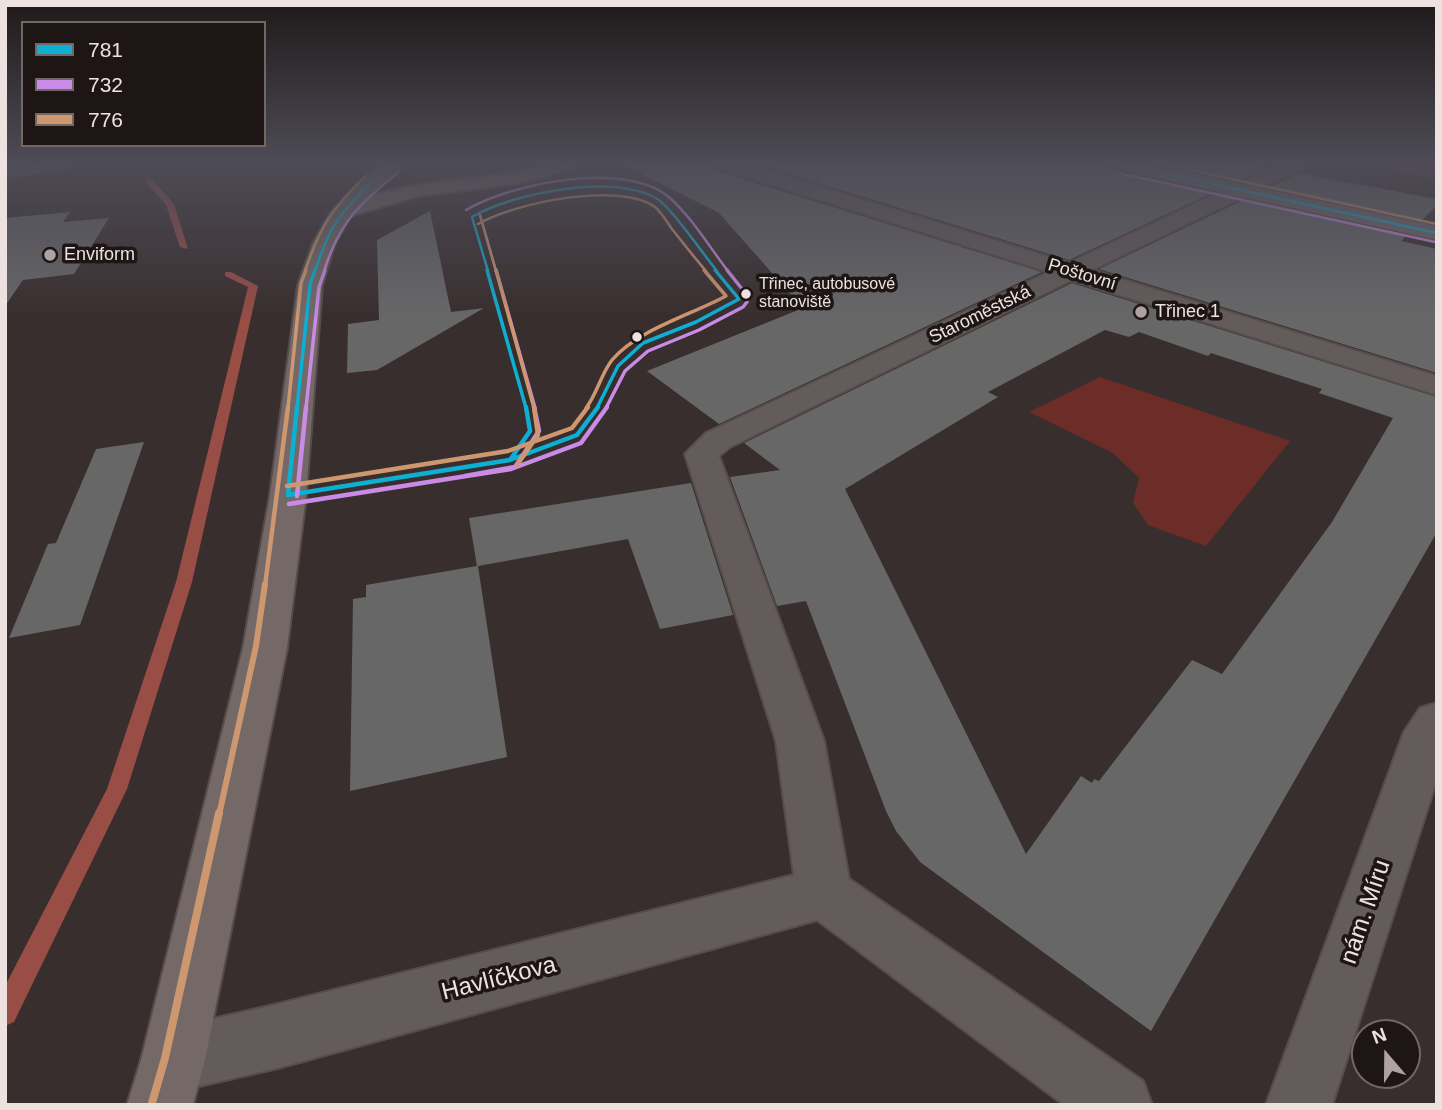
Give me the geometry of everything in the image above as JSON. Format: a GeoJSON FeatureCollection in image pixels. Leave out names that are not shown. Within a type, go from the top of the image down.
{"type":"FeatureCollection","features":[{"type":"Feature","properties":{"kind":"main road"},"geometry":{"type":"LineString","coordinates":[[167,1083],[265,648],[288,495],[310,285],[324,243],[343,216]]}},
{"type":"Feature","properties":{"kind":"main road"},"geometry":{"type":"LineString","coordinates":[[1357,216],[1437,233]]}},
{"type":"Feature","properties":{"kind":"street","name":"Poštovní"},"geometry":{"type":"LineString","coordinates":[[893,216],[1437,386]]}},
{"type":"Feature","properties":{"kind":"street","name":"Staroměstská"},"geometry":{"type":"LineString","coordinates":[[824,893],[800,741],[702,454],[718,440],[1189,216]]}},
{"type":"Feature","properties":{"kind":"street","name":"nám. Míru"},"geometry":{"type":"LineString","coordinates":[[1299,1105],[1428,732],[1437,721]]}},
{"type":"Feature","properties":{"kind":"street","name":"Havlíčkova"},"geometry":{"type":"LineString","coordinates":[[167,1083],[291,1033],[824,893]]}},
{"type":"Feature","properties":{"kind":"street"},"geometry":{"type":"LineString","coordinates":[[824,893],[1119,1105]]}},
{"type":"Feature","properties":{"kind":"shaded area"},"geometry":{"type":"Polygon","coordinates":[[[1100,377],[1290,441],[1206,546],[1148,525],[1133,503],[1139,478],[1113,453],[1029,412],[1100,377]]]}},
{"type":"Feature","properties":{"kind":"building","name":"Enviform"},"geometry":{"type":"Polygon","coordinates":[[[67,216],[63,222],[109,218],[74,274],[23,280],[5,306],[5,218],[67,216]]]}},
{"type":"Feature","properties":{"kind":"building"},"geometry":{"type":"Polygon","coordinates":[[[421,216],[431,216],[451,312],[484,308],[377,370],[347,373],[348,324],[379,320],[377,240],[421,216]]]}},
{"type":"Feature","properties":{"kind":"building"},"geometry":{"type":"Polygon","coordinates":[[[721,216],[862,216],[1042,272],[719,424],[647,371],[803,308],[721,216]]]}},
{"type":"Feature","properties":{"kind":"building"},"geometry":{"type":"Polygon","coordinates":[[[925,216],[1163,216],[1069,260],[925,216]]]}},
{"type":"Feature","properties":{"kind":"building"},"geometry":{"type":"Polygon","coordinates":[[[1210,216],[1315,216],[1406,236],[1401,241],[1437,249],[1437,373],[1099,269],[1210,216]]]}},
{"type":"Feature","properties":{"kind":"building"},"geometry":{"type":"Polygon","coordinates":[[[1403,216],[1426,216],[1422,220],[1403,216]]]}},
{"type":"Feature","properties":{"kind":"building"},"geometry":{"type":"Polygon","coordinates":[[[1072,283],[1437,397],[1437,532],[1151,1031],[920,862],[896,831],[806,601],[777,606],[730,477],[780,470],[744,443],[1072,283]],[[1105,330],[988,392],[998,397],[845,489],[1026,854],[1081,776],[1092,783],[1094,779],[1099,781],[1192,660],[1222,674],[1332,522],[1393,418],[1319,393],[1322,389],[1211,353],[1208,356],[1139,332],[1129,337],[1105,330]]]}},
{"type":"Feature","properties":{"kind":"building"},"geometry":{"type":"Polygon","coordinates":[[[144,442],[80,625],[9,638],[48,544],[56,543],[96,449],[144,442]]]}},
{"type":"Feature","properties":{"kind":"building"},"geometry":{"type":"Polygon","coordinates":[[[691,483],[733,615],[660,629],[628,539],[478,566],[507,757],[350,791],[353,599],[366,597],[366,585],[477,566],[469,518],[691,483]]]}},
{"type":"Feature","properties":{"kind":"waterway"},"geometry":{"type":"LineString","coordinates":[[174,216],[185,247]]}},
{"type":"Feature","properties":{"kind":"waterway"},"geometry":{"type":"LineString","coordinates":[[5,1013],[117,789],[184,582],[253,286],[228,274]]}},
{"type":"Feature","properties":{"kind":"transit line","name":"776"},"geometry":{"type":"LineString","coordinates":[[152,1103],[165,1058],[256,646],[279,494],[301,283],[316,240],[329,216]]}},
{"type":"Feature","properties":{"kind":"transit line","name":"781"},"geometry":{"type":"LineString","coordinates":[[288,495],[310,285],[324,243],[338,216]]}},
{"type":"Feature","properties":{"kind":"transit line","name":"732"},"geometry":{"type":"LineString","coordinates":[[297,496],[319,287],[332,246],[350,216]]}},
{"type":"Feature","properties":{"kind":"transit line","name":"732"},"geometry":{"type":"LineString","coordinates":[[465,476],[515,467],[539,431],[533,399],[480,216]]}},
{"type":"Feature","properties":{"kind":"transit line","name":"776"},"geometry":{"type":"LineString","coordinates":[[480,216],[533,399],[538,435],[517,465]]}},
{"type":"Feature","properties":{"kind":"transit line","name":"776"},"geometry":{"type":"LineString","coordinates":[[478,224],[491,216]]}},
{"type":"Feature","properties":{"kind":"transit line","name":"776"},"geometry":{"type":"LineString","coordinates":[[287,486],[508,451],[572,428],[589,405],[611,361],[637,337],[692,314],[726,296],[662,216]]}},
{"type":"Feature","properties":{"kind":"transit line","name":"781"},"geometry":{"type":"LineString","coordinates":[[288,495],[510,460],[577,435],[596,410],[618,366],[643,343],[696,322],[739,299],[673,216]]}},
{"type":"Feature","properties":{"kind":"transit line","name":"732"},"geometry":{"type":"LineString","coordinates":[[289,504],[511,469],[581,443],[603,415],[625,371],[648,351],[699,330],[743,307],[747,302],[746,294],[684,216]]}},
{"type":"Feature","properties":{"kind":"transit line","name":"732"},"geometry":{"type":"LineString","coordinates":[[1315,216],[1435,242]]}},
{"type":"Feature","properties":{"kind":"transit line","name":"781"},"geometry":{"type":"LineString","coordinates":[[1358,216],[1437,233]]}},
{"type":"Feature","properties":{"kind":"transit line","name":"776"},"geometry":{"type":"LineString","coordinates":[[1400,216],[1437,224]]}},
{"type":"Feature","properties":{"kind":"transit line","name":"781"},"geometry":{"type":"LineString","coordinates":[[472,217],[525,401],[530,431],[510,460]]}},
{"type":"Feature","properties":{"kind":"place","name":"Enviform"},"geometry":{"type":"Point","coordinates":[50,255]}},
{"type":"Feature","properties":{"kind":"place","name":"Třinec, autobusové stanoviště"},"geometry":{"type":"Point","coordinates":[746,294]}},
{"type":"Feature","properties":{"kind":"place","name":"Třinec 1"},"geometry":{"type":"Point","coordinates":[1141,312]}}]}
